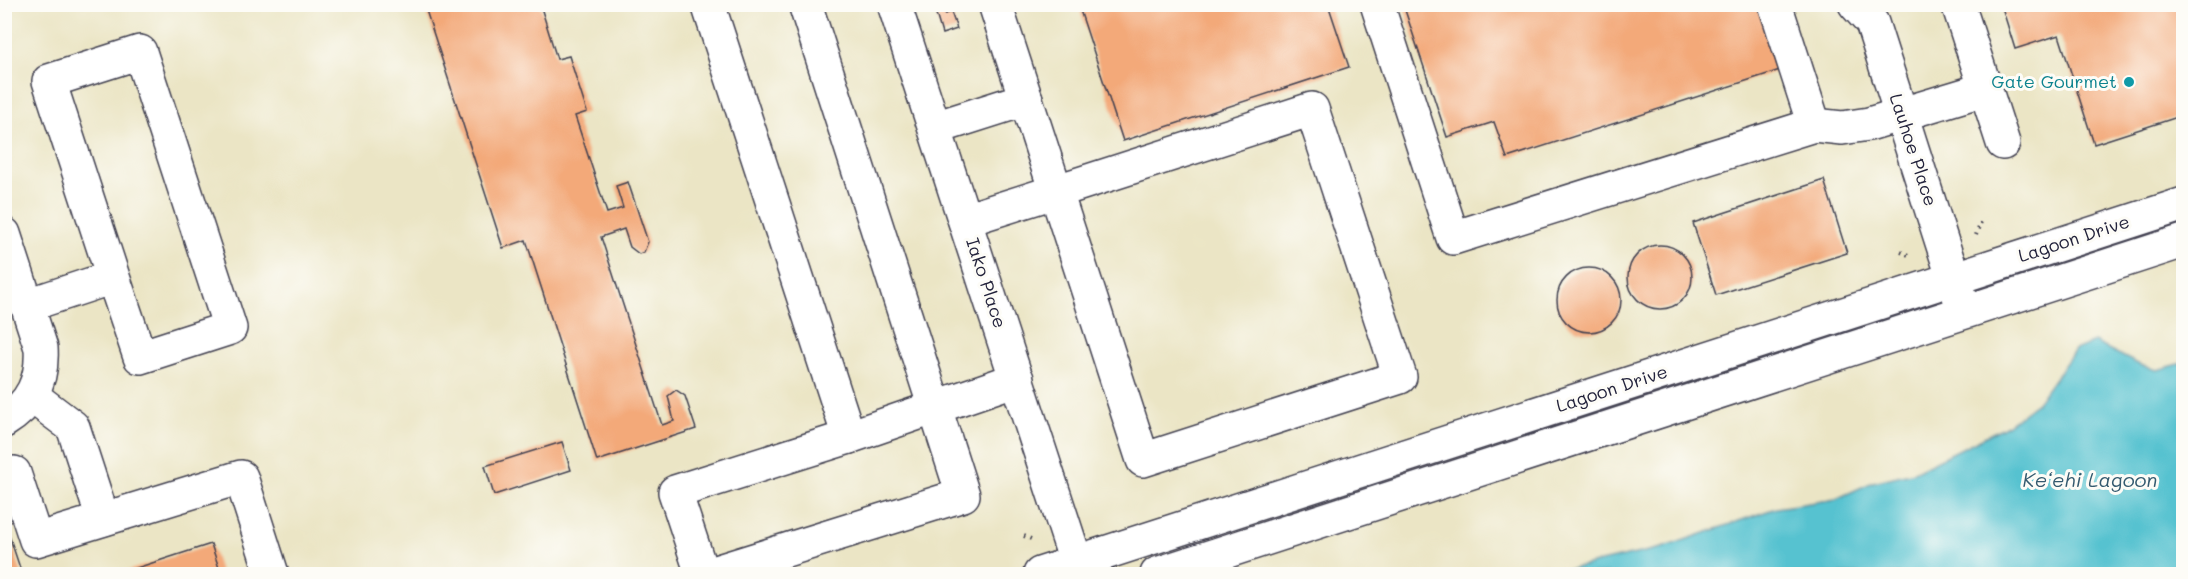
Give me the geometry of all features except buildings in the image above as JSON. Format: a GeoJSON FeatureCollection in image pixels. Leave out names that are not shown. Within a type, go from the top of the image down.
{"type":"FeatureCollection","features":[{"type":"Feature","properties":{"kind":"street"},"geometry":{"type":"LineString","coordinates":[[708,4],[849,437]]}},
{"type":"Feature","properties":{"kind":"street"},"geometry":{"type":"LineString","coordinates":[[709,574],[963,495],[805,4]]}},
{"type":"Feature","properties":{"kind":"street","name":"Iako Place"},"geometry":{"type":"LineString","coordinates":[[894,4],[1078,568]]}},
{"type":"Feature","properties":{"kind":"street"},"geometry":{"type":"LineString","coordinates":[[965,220],[1056,191],[1312,109],[1400,377],[1143,460],[1056,191],[995,4]]}},
{"type":"Feature","properties":{"kind":"street"},"geometry":{"type":"LineString","coordinates":[[1377,4],[1453,238],[1814,125],[1842,128],[1901,114],[1985,89]]}},
{"type":"Feature","properties":{"kind":"street"},"geometry":{"type":"LineString","coordinates":[[1775,4],[1814,125]]}},
{"type":"Feature","properties":{"kind":"street"},"geometry":{"type":"LineString","coordinates":[[1958,4],[2003,143]]}},
{"type":"Feature","properties":{"kind":"street","name":"Lauhoe Place"},"geometry":{"type":"LineString","coordinates":[[1863,14],[1901,114],[1965,312]]}},
{"type":"Feature","properties":{"kind":"street"},"geometry":{"type":"LineString","coordinates":[[140,52],[230,328],[140,357],[113,277],[49,81],[140,52]]}},
{"type":"Feature","properties":{"kind":"street"},"geometry":{"type":"LineString","coordinates":[[935,128],[1026,99]]}},
{"type":"Feature","properties":{"kind":"street","name":"Lagoon Drive"},"geometry":{"type":"LineString","coordinates":[[1040,574],[1078,568],[2184,204]]}},
{"type":"Feature","properties":{"kind":"street"},"geometry":{"type":"LineString","coordinates":[[4,234],[42,348],[42,366],[32,396],[17,414],[4,421]]}},
{"type":"Feature","properties":{"kind":"street","name":"Lagoon Drive"},"geometry":{"type":"LineString","coordinates":[[1157,574],[2184,241]]}},
{"type":"Feature","properties":{"kind":"street"},"geometry":{"type":"LineString","coordinates":[[28,305],[113,277]]}},
{"type":"Feature","properties":{"kind":"street"},"geometry":{"type":"LineString","coordinates":[[702,574],[675,492],[849,437],[934,405],[1017,379]]}},
{"type":"Feature","properties":{"kind":"street"},"geometry":{"type":"LineString","coordinates":[[32,396],[73,427],[103,519]]}},
{"type":"Feature","properties":{"kind":"street"},"geometry":{"type":"LineString","coordinates":[[4,476],[14,473],[36,540],[241,477],[272,574]]}},
{"type":"Feature","properties":{"kind":"path"},"geometry":{"type":"LineString","coordinates":[[1976,235],[1981,222]]}},
{"type":"Feature","properties":{"kind":"path"},"geometry":{"type":"LineString","coordinates":[[1901,252],[1912,256]]}},
{"type":"Feature","properties":{"kind":"path"},"geometry":{"type":"LineString","coordinates":[[1024,536],[1033,540]]}},
{"type":"Feature","properties":{"kind":"water","name":"Keʻehi Lagoon"},"geometry":{"type":"Polygon","coordinates":[[[2094,342],[2140,365],[2157,370],[2183,363],[2183,574],[1548,574],[1662,548],[1776,508],[1836,499],[1873,482],[1914,472],[2004,427],[2037,403],[2075,350],[2094,342]]]}},
{"type":"Feature","properties":{"kind":"place","name":"Gate Gourmet"},"geometry":{"type":"Point","coordinates":[2129,82]}}]}
